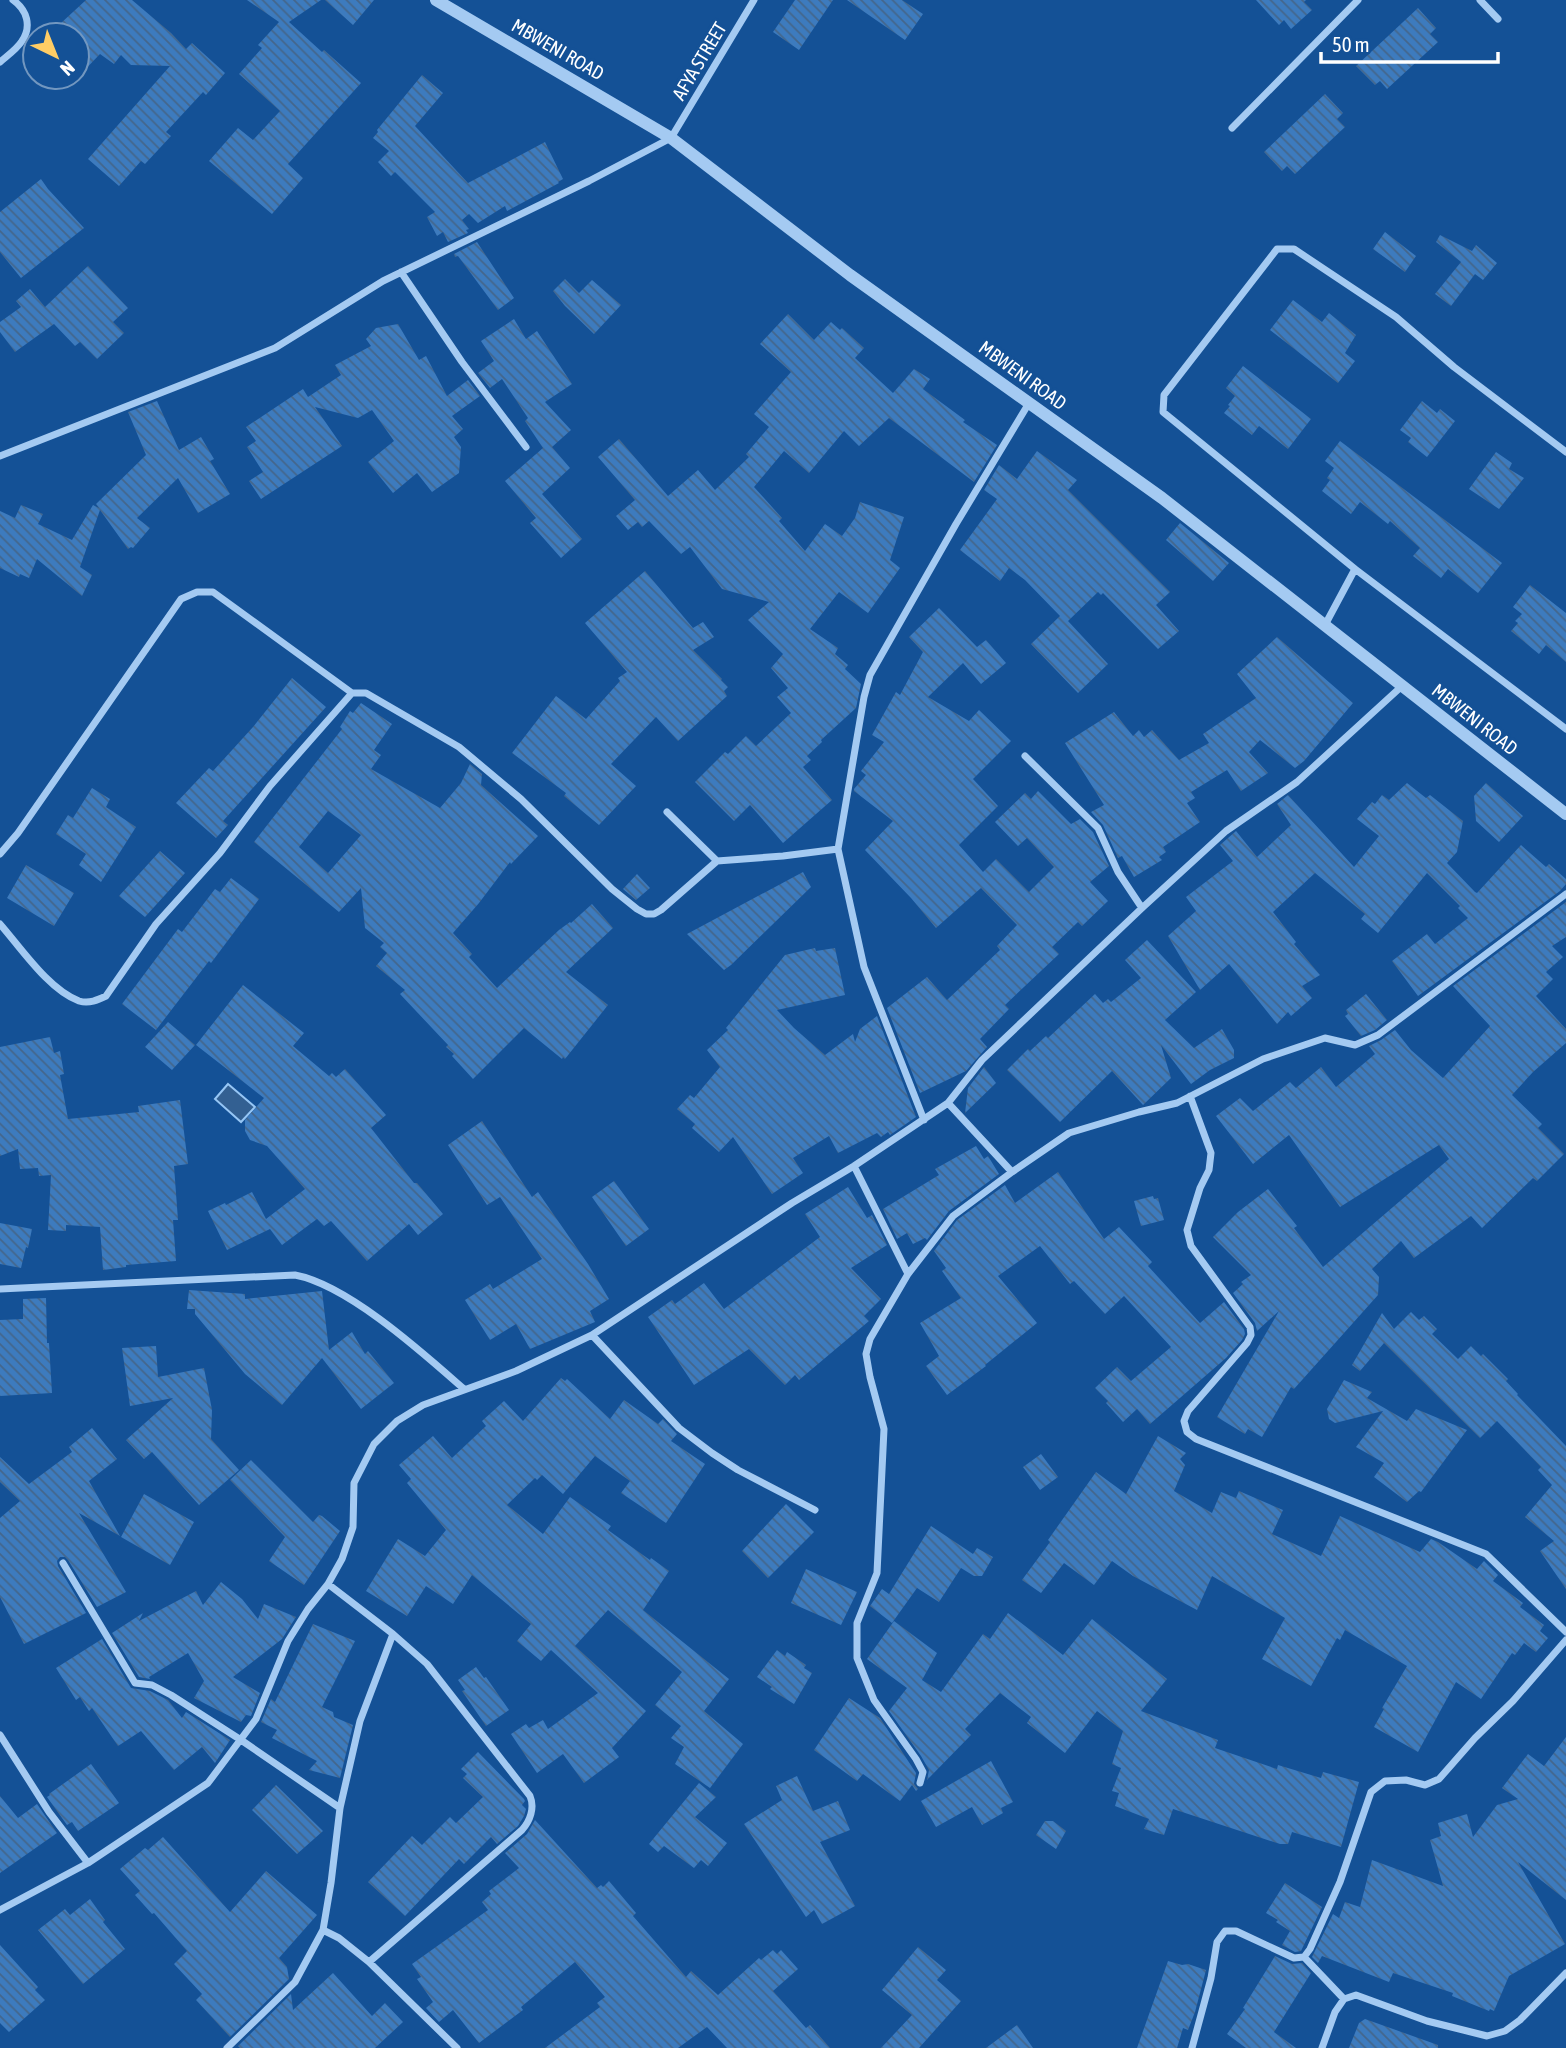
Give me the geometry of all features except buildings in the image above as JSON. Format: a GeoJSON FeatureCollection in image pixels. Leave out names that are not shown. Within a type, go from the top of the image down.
{"type":"FeatureCollection","features":[{"type":"Feature","properties":{"kind":"street"},"geometry":{"type":"LineString","coordinates":[[0,62],[22,41],[27,25],[27,16],[13,0]]}},
{"type":"Feature","properties":{"kind":"street","name":"MBWENI ROAD"},"geometry":{"type":"LineString","coordinates":[[436,0],[671,138],[850,275],[1161,498],[1566,814]]}},
{"type":"Feature","properties":{"kind":"street","name":"AFYA STREET"},"geometry":{"type":"LineString","coordinates":[[671,138],[754,0]]}},
{"type":"Feature","properties":{"kind":"street"},"geometry":{"type":"LineString","coordinates":[[1232,128],[1358,0]]}},
{"type":"Feature","properties":{"kind":"street"},"geometry":{"type":"LineString","coordinates":[[1480,0],[1498,19]]}},
{"type":"Feature","properties":{"kind":"street"},"geometry":{"type":"LineString","coordinates":[[0,456],[275,348],[383,281],[671,138]]}},
{"type":"Feature","properties":{"kind":"street"},"geometry":{"type":"LineString","coordinates":[[1566,452],[1454,366],[1396,317],[1294,248],[1277,249],[1164,395],[1163,412],[1354,569],[1566,729]]}},
{"type":"Feature","properties":{"kind":"street"},"geometry":{"type":"LineString","coordinates":[[401,272],[462,362],[526,447]]}},
{"type":"Feature","properties":{"kind":"street"},"geometry":{"type":"LineString","coordinates":[[924,1120],[864,967],[838,849],[870,676],[1029,404]]}},
{"type":"Feature","properties":{"kind":"street"},"geometry":{"type":"LineString","coordinates":[[1325,625],[1354,569]]}},
{"type":"Feature","properties":{"kind":"street"},"geometry":{"type":"LineString","coordinates":[[0,854],[18,833],[181,599],[197,593],[213,592],[352,693],[366,693],[459,747],[521,799],[612,889],[646,914],[661,910],[717,861],[838,849]]}},
{"type":"Feature","properties":{"kind":"street"},"geometry":{"type":"LineString","coordinates":[[0,1910],[88,1863],[208,1783],[256,1719],[288,1641],[342,1559],[353,1527],[354,1483],[374,1444],[397,1421],[423,1405],[516,1371],[592,1335],[924,1120],[948,1102],[982,1060],[1226,831],[1297,782],[1402,686]]}},
{"type":"Feature","properties":{"kind":"street"},"geometry":{"type":"LineString","coordinates":[[0,923],[50,983],[80,1002],[94,1002],[106,996],[156,924],[220,853],[270,786],[352,693]]}},
{"type":"Feature","properties":{"kind":"street"},"geometry":{"type":"LineString","coordinates":[[1025,756],[1098,828],[1121,877],[1142,908]]}},
{"type":"Feature","properties":{"kind":"street"},"geometry":{"type":"LineString","coordinates":[[667,812],[717,861]]}},
{"type":"Feature","properties":{"kind":"street"},"geometry":{"type":"LineString","coordinates":[[920,1783],[923,1772],[874,1700],[857,1658],[857,1623],[877,1573],[884,1429],[866,1354],[870,1339],[908,1274],[953,1216],[1069,1133],[1139,1112],[1177,1104],[1263,1059],[1325,1038],[1355,1045],[1378,1035],[1566,894]]}},
{"type":"Feature","properties":{"kind":"street"},"geometry":{"type":"LineString","coordinates":[[1190,1096],[1211,1153],[1209,1170],[1200,1188],[1187,1230],[1191,1246],[1250,1326],[1251,1335],[1188,1411],[1184,1421],[1187,1432],[1196,1439],[1486,1554],[1566,1632]]}},
{"type":"Feature","properties":{"kind":"street"},"geometry":{"type":"LineString","coordinates":[[948,1102],[1012,1172]]}},
{"type":"Feature","properties":{"kind":"street"},"geometry":{"type":"LineString","coordinates":[[853,1166],[908,1274]]}},
{"type":"Feature","properties":{"kind":"street"},"geometry":{"type":"LineString","coordinates":[[0,1289],[295,1275],[311,1278],[350,1298],[425,1354],[464,1389]]}},
{"type":"Feature","properties":{"kind":"street"},"geometry":{"type":"LineString","coordinates":[[592,1335],[679,1428],[712,1454],[815,1510]]}},
{"type":"Feature","properties":{"kind":"street"},"geometry":{"type":"LineString","coordinates":[[63,1563],[135,1683],[152,1685],[163,1691],[241,1740],[340,1808]]}},
{"type":"Feature","properties":{"kind":"street"},"geometry":{"type":"LineString","coordinates":[[328,1584],[427,1664],[532,1802],[530,1817],[522,1830],[369,1962]]}},
{"type":"Feature","properties":{"kind":"street"},"geometry":{"type":"LineString","coordinates":[[227,2048],[295,1982],[323,1930],[340,1808],[360,1721],[393,1634]]}},
{"type":"Feature","properties":{"kind":"street"},"geometry":{"type":"LineString","coordinates":[[1192,2048],[1212,1978],[1217,1942],[1225,1931],[1236,1931],[1294,1958],[1304,1957],[1340,1882],[1371,1792],[1385,1781],[1406,1780],[1425,1785],[1439,1779],[1566,1640]]}},
{"type":"Feature","properties":{"kind":"street"},"geometry":{"type":"LineString","coordinates":[[0,1734],[49,1812],[88,1863]]}},
{"type":"Feature","properties":{"kind":"street"},"geometry":{"type":"LineString","coordinates":[[323,1930],[339,1938],[369,1962],[457,2048]]}},
{"type":"Feature","properties":{"kind":"street"},"geometry":{"type":"LineString","coordinates":[[1304,1957],[1344,1998]]}},
{"type":"Feature","properties":{"kind":"street"},"geometry":{"type":"LineString","coordinates":[[1322,2048],[1335,2012],[1344,1998],[1356,1994],[1427,2021],[1487,2036],[1505,2031],[1520,2020],[1566,1973]]}},
{"type":"Feature","properties":{"kind":"water"},"geometry":{"type":"Polygon","coordinates":[[[228,1084],[255,1107],[241,1122],[215,1099],[228,1084]]]}}]}
